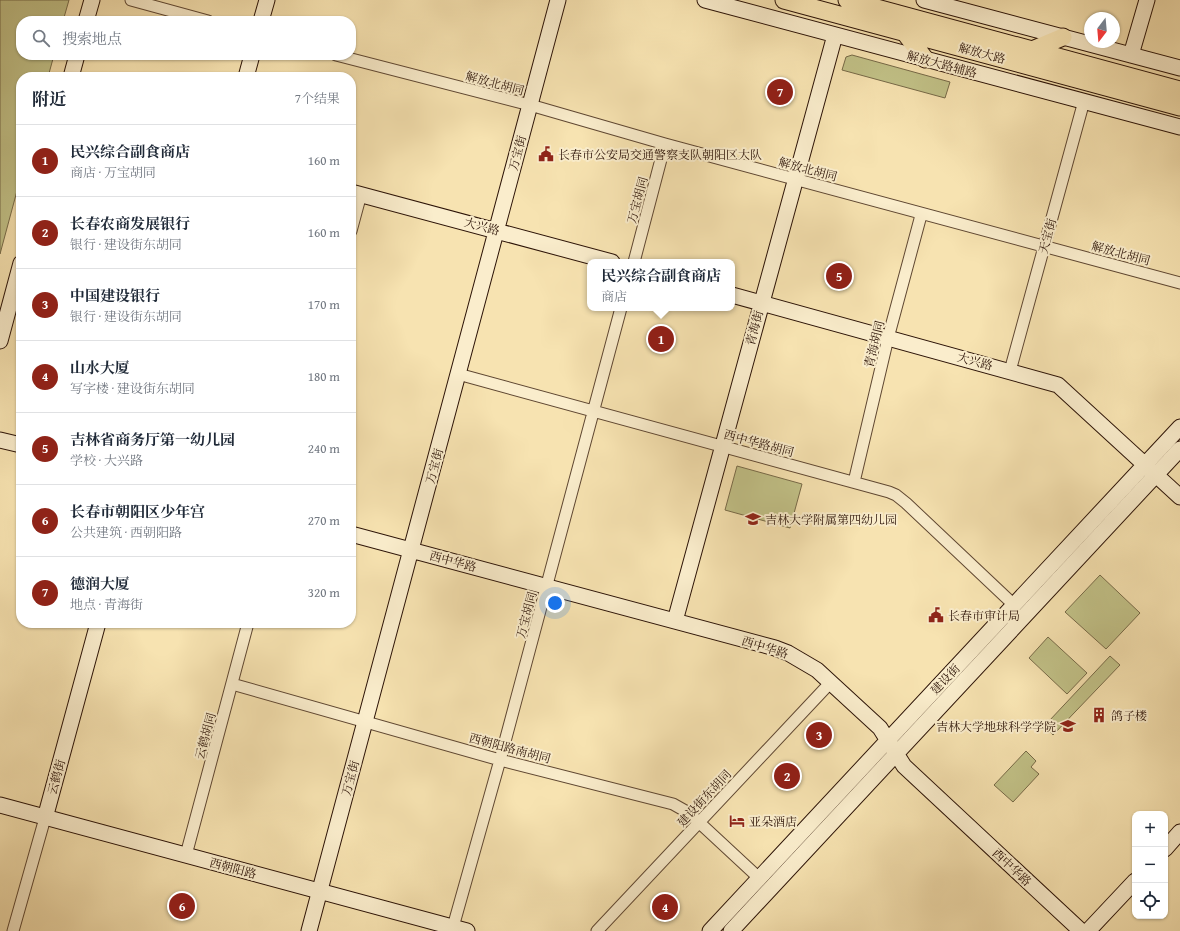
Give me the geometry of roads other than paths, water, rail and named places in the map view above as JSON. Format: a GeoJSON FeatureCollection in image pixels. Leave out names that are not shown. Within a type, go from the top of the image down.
{"type":"FeatureCollection","features":[{"type":"Feature","properties":{"kind":"main road","name":"解放大路"},"geometry":{"type":"LineString","coordinates":[[784,0],[1180,107]]}},
{"type":"Feature","properties":{"kind":"main road","name":"解放大路"},"geometry":{"type":"LineString","coordinates":[[847,0],[1180,90]]}},
{"type":"Feature","properties":{"kind":"main road"},"geometry":{"type":"LineString","coordinates":[[905,33],[925,59]]}},
{"type":"Feature","properties":{"kind":"main road"},"geometry":{"type":"LineString","coordinates":[[1032,50],[1063,37]]}},
{"type":"Feature","properties":{"kind":"street"},"geometry":{"type":"LineString","coordinates":[[87,16],[92,0]]}},
{"type":"Feature","properties":{"kind":"street"},"geometry":{"type":"LineString","coordinates":[[131,0],[190,16]]}},
{"type":"Feature","properties":{"kind":"street"},"geometry":{"type":"LineString","coordinates":[[262,16],[267,0]]}},
{"type":"Feature","properties":{"kind":"street","name":"万宝街"},"geometry":{"type":"LineString","coordinates":[[309,931],[558,0]]}},
{"type":"Feature","properties":{"kind":"street","name":"解放大路辅路"},"geometry":{"type":"LineString","coordinates":[[705,0],[1180,127]]}},
{"type":"Feature","properties":{"kind":"street"},"geometry":{"type":"LineString","coordinates":[[924,0],[1180,68]]}},
{"type":"Feature","properties":{"kind":"street"},"geometry":{"type":"LineString","coordinates":[[1131,55],[1146,0]]}},
{"type":"Feature","properties":{"kind":"street","name":"青海街"},"geometry":{"type":"LineString","coordinates":[[675,621],[835,35]]}},
{"type":"Feature","properties":{"kind":"street"},"geometry":{"type":"LineString","coordinates":[[72,72],[76,60]]}},
{"type":"Feature","properties":{"kind":"street"},"geometry":{"type":"LineString","coordinates":[[247,72],[251,60]]}},
{"type":"Feature","properties":{"kind":"street","name":"解放北胡同"},"geometry":{"type":"LineString","coordinates":[[355,60],[530,105],[665,144],[1180,283]]}},
{"type":"Feature","properties":{"kind":"street","name":"天宝街"},"geometry":{"type":"LineString","coordinates":[[1010,371],[1084,101]]}},
{"type":"Feature","properties":{"kind":"street","name":"万宝胡同"},"geometry":{"type":"LineString","coordinates":[[635,259],[665,144]]}},
{"type":"Feature","properties":{"kind":"street","name":"大兴路"},"geometry":{"type":"LineString","coordinates":[[356,193],[601,259]]}},
{"type":"Feature","properties":{"kind":"street","name":"青海胡同"},"geometry":{"type":"LineString","coordinates":[[854,482],[888,338],[920,219],[920,212]]}},
{"type":"Feature","properties":{"kind":"street","name":"大兴路"},"geometry":{"type":"LineString","coordinates":[[735,296],[1058,385],[1180,497]]}},
{"type":"Feature","properties":{"kind":"street"},"geometry":{"type":"LineString","coordinates":[[0,341],[16,303]]}},
{"type":"Feature","properties":{"kind":"street","name":"万宝胡同"},"geometry":{"type":"LineString","coordinates":[[460,929],[500,760],[620,311]]}},
{"type":"Feature","properties":{"kind":"street","name":"西中华路胡同"},"geometry":{"type":"LineString","coordinates":[[458,374],[889,492],[901,498],[1014,605]]}},
{"type":"Feature","properties":{"kind":"street","name":"建设街"},"geometry":{"type":"LineString","coordinates":[[710,931],[1180,427]]}},
{"type":"Feature","properties":{"kind":"street"},"geometry":{"type":"LineString","coordinates":[[0,440],[16,444]]}},
{"type":"Feature","properties":{"kind":"street","name":"建设街"},"geometry":{"type":"LineString","coordinates":[[730,931],[1180,450]]}},
{"type":"Feature","properties":{"kind":"street","name":"西中华路"},"geometry":{"type":"LineString","coordinates":[[356,535],[788,653],[817,670],[880,728],[904,766],[1081,931]]}},
{"type":"Feature","properties":{"kind":"street","name":"云鹤街"},"geometry":{"type":"LineString","coordinates":[[13,931],[97,628]]}},
{"type":"Feature","properties":{"kind":"street","name":"云鹤胡同"},"geometry":{"type":"LineString","coordinates":[[186,855],[247,628]]}},
{"type":"Feature","properties":{"kind":"street","name":"建设街东胡同"},"geometry":{"type":"LineString","coordinates":[[597,931],[831,682]]}},
{"type":"Feature","properties":{"kind":"street","name":"西朝阳路南胡同"},"geometry":{"type":"LineString","coordinates":[[232,684],[500,760],[673,804],[689,813],[759,878]]}},
{"type":"Feature","properties":{"kind":"street","name":"西朝阳路"},"geometry":{"type":"LineString","coordinates":[[0,805],[460,929]]}},
{"type":"Feature","properties":{"kind":"street"},"geometry":{"type":"LineString","coordinates":[[1166,847],[1180,832]]}},
{"type":"Feature","properties":{"kind":"street"},"geometry":{"type":"LineString","coordinates":[[1088,931],[1133,883]]}},
{"type":"Feature","properties":{"kind":"place","name":"德润大厦"},"geometry":{"type":"Point","coordinates":[780,92]}},
{"type":"Feature","properties":{"kind":"place","name":"长春市公安局交通警察支队朝阳区大队"},"geometry":{"type":"Point","coordinates":[546,154]}},
{"type":"Feature","properties":{"kind":"place","name":"吉林省商务厅第一幼儿园"},"geometry":{"type":"Point","coordinates":[839,276]}},
{"type":"Feature","properties":{"kind":"place","name":"民兴综合副食商店"},"geometry":{"type":"Point","coordinates":[661,339]}},
{"type":"Feature","properties":{"kind":"place","name":"吉林大学附属第四幼儿园"},"geometry":{"type":"Point","coordinates":[753,519]}},
{"type":"Feature","properties":{"kind":"place","name":"长春市审计局"},"geometry":{"type":"Point","coordinates":[936,615]}},
{"type":"Feature","properties":{"kind":"place","name":"鸽子楼"},"geometry":{"type":"Point","coordinates":[1099,715]}},
{"type":"Feature","properties":{"kind":"place","name":"吉林大学地球科学学院"},"geometry":{"type":"Point","coordinates":[1068,726]}},
{"type":"Feature","properties":{"kind":"place","name":"中国建设银行"},"geometry":{"type":"Point","coordinates":[819,735]}},
{"type":"Feature","properties":{"kind":"place","name":"长春农商发展银行"},"geometry":{"type":"Point","coordinates":[787,776]}},
{"type":"Feature","properties":{"kind":"place","name":"亚朵酒店"},"geometry":{"type":"Point","coordinates":[737,821]}},
{"type":"Feature","properties":{"kind":"place","name":"长春市朝阳区少年宫"},"geometry":{"type":"Point","coordinates":[182,906]}},
{"type":"Feature","properties":{"kind":"place","name":"山水大厦"},"geometry":{"type":"Point","coordinates":[665,907]}}]}
